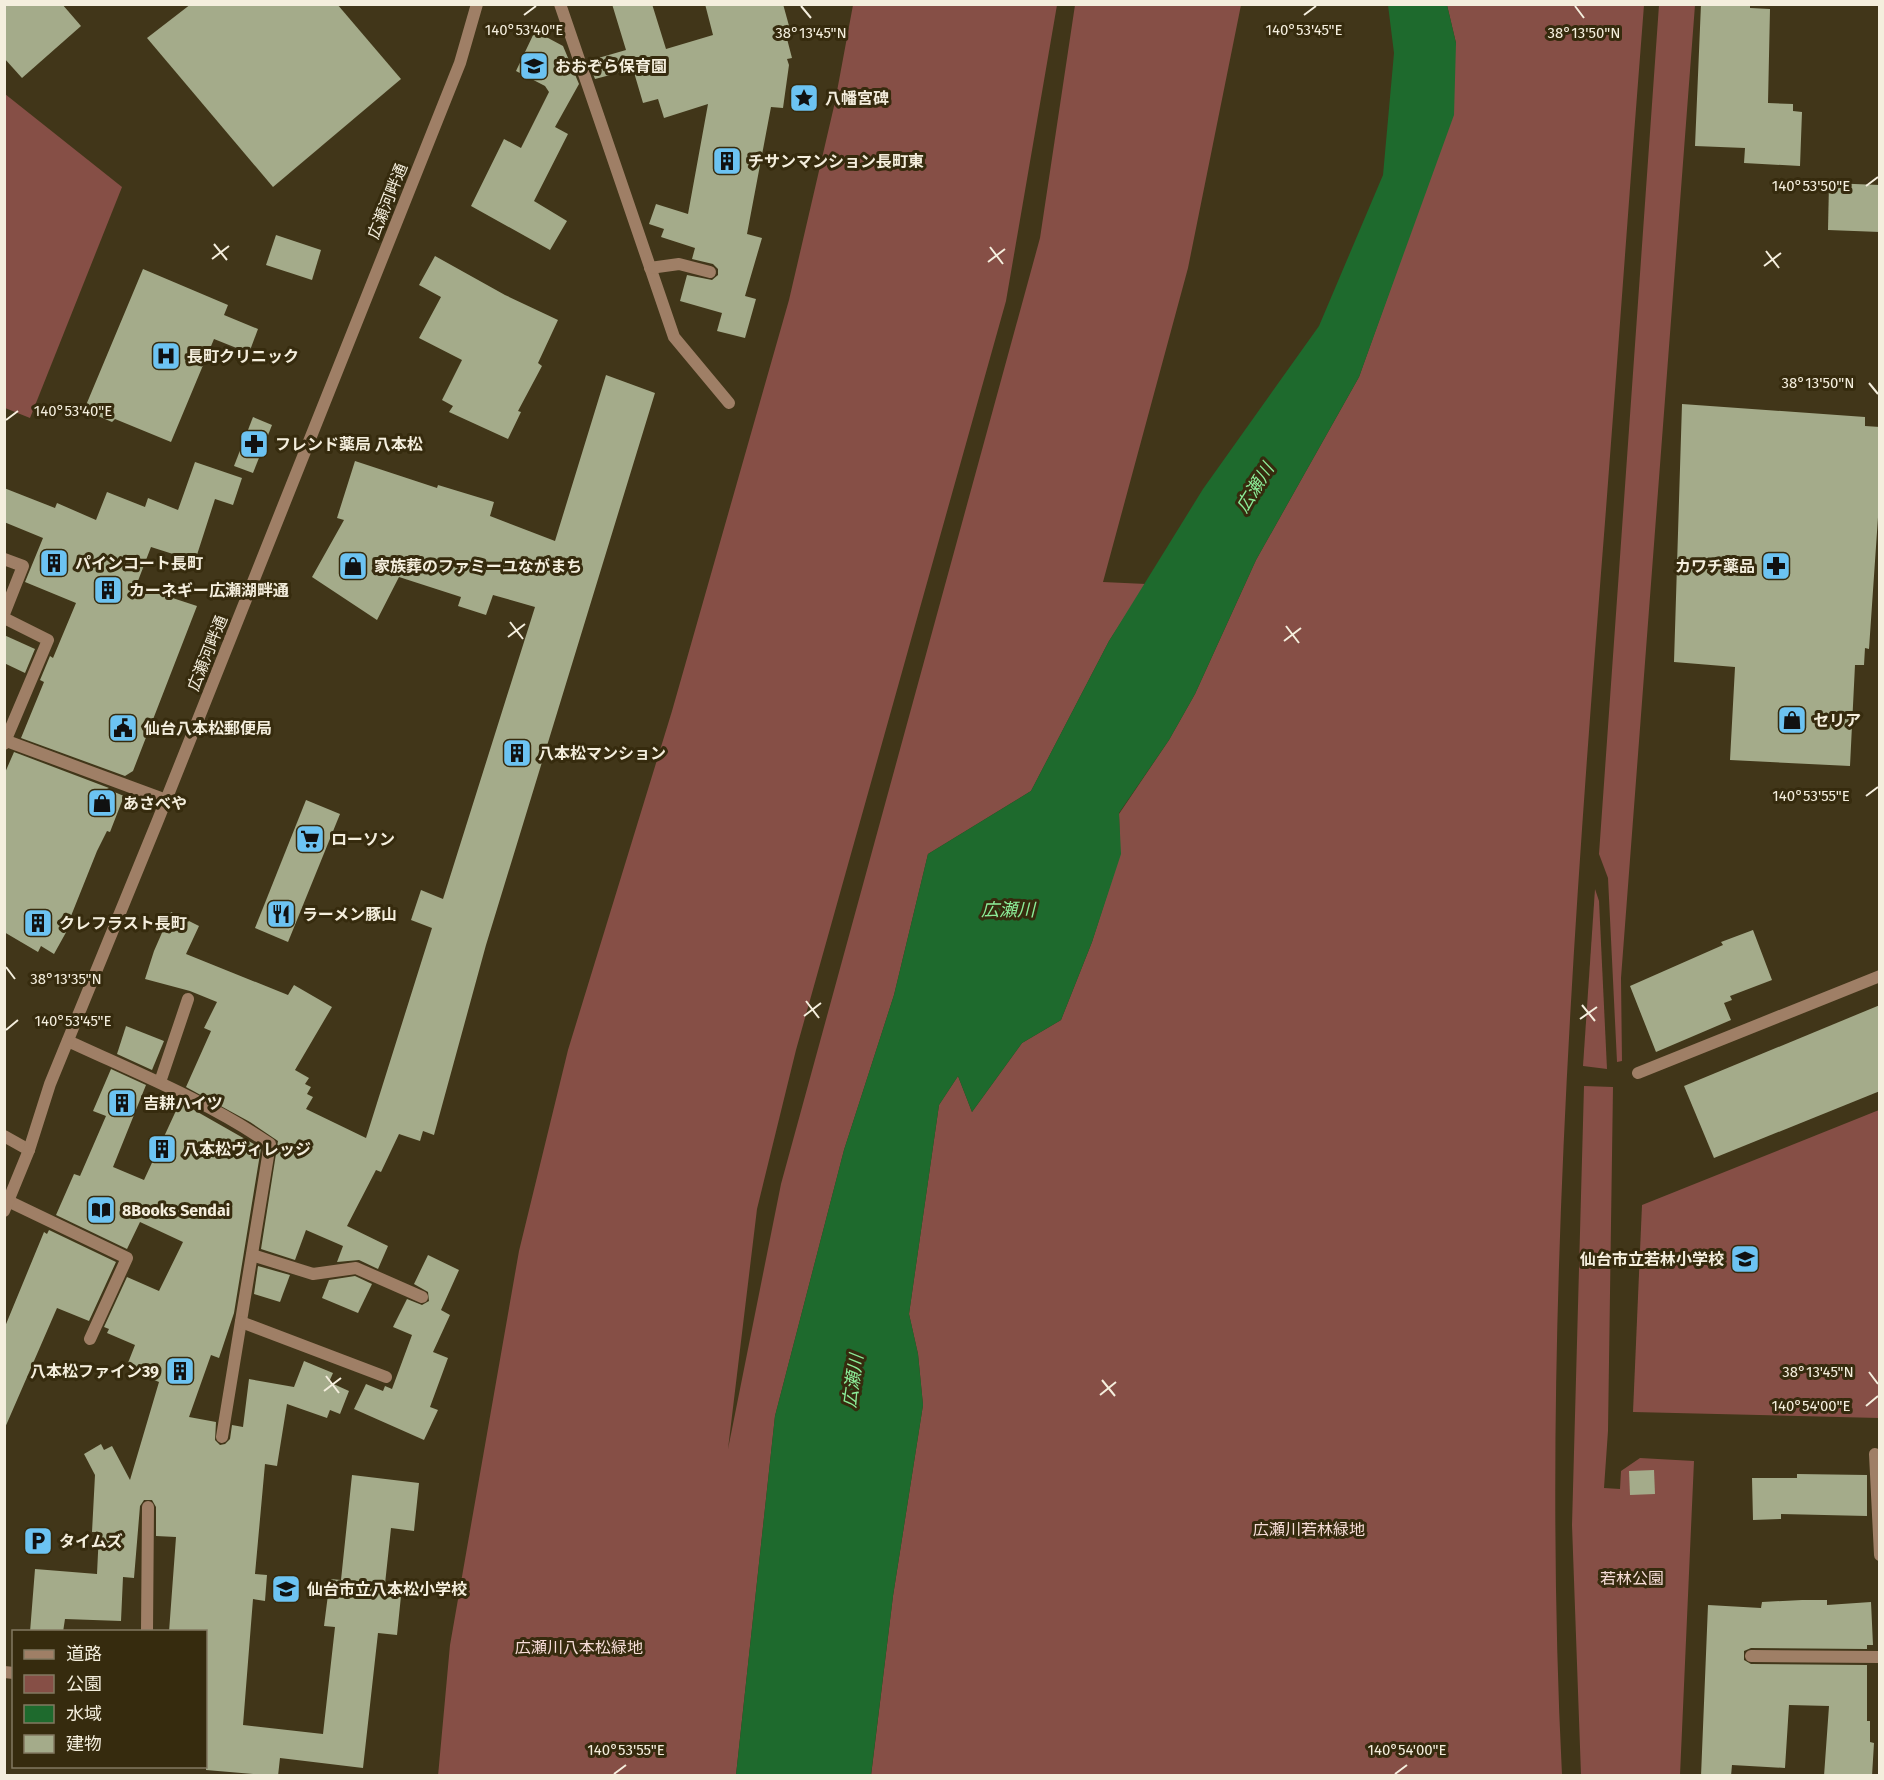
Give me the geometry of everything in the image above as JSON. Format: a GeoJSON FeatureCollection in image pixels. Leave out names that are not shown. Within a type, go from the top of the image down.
{"type":"FeatureCollection","features":[{"type":"Feature","properties":{"kind":"street","name":"広瀬河畔通"},"geometry":{"type":"LineString","coordinates":[[6,1204],[29,1150],[50,1084],[166,800],[460,63],[477,4]]}},
{"type":"Feature","properties":{"kind":"street"},"geometry":{"type":"LineString","coordinates":[[560,4],[674,337],[729,403]]}},
{"type":"Feature","properties":{"kind":"street"},"geometry":{"type":"LineString","coordinates":[[650,268],[680,264],[710,272]]}},
{"type":"Feature","properties":{"kind":"street"},"geometry":{"type":"LineString","coordinates":[[4,559],[23,566],[4,616],[48,640],[5,742],[166,800]]}},
{"type":"Feature","properties":{"kind":"street"},"geometry":{"type":"LineString","coordinates":[[1638,1073],[1880,976]]}},
{"type":"Feature","properties":{"kind":"street"},"geometry":{"type":"LineString","coordinates":[[160,1082],[188,999]]}},
{"type":"Feature","properties":{"kind":"street"},"geometry":{"type":"LineString","coordinates":[[68,1041],[160,1082],[242,1124],[270,1144],[222,1437]]}},
{"type":"Feature","properties":{"kind":"street"},"geometry":{"type":"LineString","coordinates":[[4,1136],[29,1150]]}},
{"type":"Feature","properties":{"kind":"street"},"geometry":{"type":"LineString","coordinates":[[6,1204],[127,1258],[90,1339]]}},
{"type":"Feature","properties":{"kind":"street"},"geometry":{"type":"LineString","coordinates":[[252,1255],[313,1274],[356,1268],[422,1296]]}},
{"type":"Feature","properties":{"kind":"street"},"geometry":{"type":"LineString","coordinates":[[241,1322],[386,1377]]}},
{"type":"Feature","properties":{"kind":"street"},"geometry":{"type":"LineString","coordinates":[[1875,1454],[1880,1555]]}},
{"type":"Feature","properties":{"kind":"street"},"geometry":{"type":"LineString","coordinates":[[147,1630],[148,1507]]}},
{"type":"Feature","properties":{"kind":"street"},"geometry":{"type":"LineString","coordinates":[[1751,1656],[1880,1658]]}},
{"type":"Feature","properties":{"kind":"green space","name":"広瀬川八本松緑地"},"geometry":{"type":"Polygon","coordinates":[[[853,5],[1057,5],[1006,301],[796,1050],[757,1209],[728,1449],[781,1184],[1040,238],[1075,5],[1241,5],[1188,268],[1103,582],[1146,584],[1109,641],[1031,791],[928,854],[894,995],[844,1150],[775,1416],[736,1775],[438,1776],[450,1645],[519,1251],[568,1050],[672,711],[789,300],[835,102],[853,5]]]}},
{"type":"Feature","properties":{"kind":"green space","name":"広瀬川若林緑地"},"geometry":{"type":"Polygon","coordinates":[[[1447,5],[1644,5],[1579,873],[1562,1174],[1555,1474],[1562,1775],[871,1776],[893,1596],[923,1405],[918,1354],[909,1314],[939,1105],[958,1076],[972,1112],[1022,1043],[1061,1020],[1092,942],[1120,854],[1119,814],[1169,740],[1195,694],[1256,560],[1359,377],[1396,273],[1456,43],[1447,5]]]}},
{"type":"Feature","properties":{"kind":"green space"},"geometry":{"type":"Polygon","coordinates":[[[1659,5],[1695,5],[1621,978],[1622,1061],[1617,1062],[1608,878],[1599,854],[1659,5]]]}},
{"type":"Feature","properties":{"kind":"green space"},"geometry":{"type":"Polygon","coordinates":[[[5,94],[122,187],[30,418],[5,408],[5,94]]]}},
{"type":"Feature","properties":{"kind":"green space"},"geometry":{"type":"Polygon","coordinates":[[[1595,889],[1599,901],[1607,1069],[1583,1066],[1595,889]]]}},
{"type":"Feature","properties":{"kind":"green space","name":"若林公園"},"geometry":{"type":"Polygon","coordinates":[[[1584,1086],[1613,1087],[1608,1431],[1604,1488],[1620,1489],[1621,1471],[1640,1458],[1694,1461],[1680,1775],[1581,1775],[1572,1525],[1584,1086]]]}},
{"type":"Feature","properties":{"kind":"green space"},"geometry":{"type":"Polygon","coordinates":[[[1879,1110],[1879,1418],[1633,1412],[1642,1205],[1879,1110]]]}},
{"type":"Feature","properties":{"kind":"water","name":"広瀬川"},"geometry":{"type":"Polygon","coordinates":[[[1388,5],[1447,5],[1456,43],[1454,115],[1359,377],[1256,560],[1195,694],[1169,740],[1119,813],[1121,854],[1092,942],[1061,1020],[1022,1043],[972,1112],[958,1076],[939,1105],[909,1314],[918,1354],[923,1405],[893,1596],[871,1775],[736,1775],[775,1416],[844,1150],[894,995],[928,854],[1031,791],[1109,641],[1203,489],[1319,326],[1383,175],[1394,53],[1388,5]]]}},
{"type":"Feature","properties":{"kind":"building"},"geometry":{"type":"Polygon","coordinates":[[[4,4],[62,4],[81,26],[22,78],[4,58],[4,4]]]}},
{"type":"Feature","properties":{"kind":"building"},"geometry":{"type":"Polygon","coordinates":[[[191,4],[337,4],[401,79],[273,187],[147,38],[191,4]]]}},
{"type":"Feature","properties":{"kind":"building"},"geometry":{"type":"Polygon","coordinates":[[[612,4],[652,4],[666,49],[713,35],[705,4],[783,4],[791,33],[786,35],[792,58],[787,59],[789,65],[783,108],[771,107],[747,234],[762,238],[745,296],[756,299],[745,338],[717,331],[722,313],[680,301],[687,275],[712,280],[718,275],[718,269],[713,264],[692,259],[695,248],[661,237],[664,229],[649,224],[656,204],[688,214],[708,104],[664,118],[658,99],[643,103],[633,69],[595,79],[588,61],[626,50],[612,4]]]}},
{"type":"Feature","properties":{"kind":"building"},"geometry":{"type":"Polygon","coordinates":[[[1701,4],[1750,4],[1750,8],[1770,9],[1768,103],[1793,104],[1793,111],[1802,112],[1800,166],[1744,163],[1745,148],[1695,146],[1701,4]]]}},
{"type":"Feature","properties":{"kind":"building"},"geometry":{"type":"Polygon","coordinates":[[[535,31],[563,46],[579,84],[555,127],[568,134],[534,201],[567,221],[550,250],[471,206],[504,139],[521,148],[549,92],[545,86],[516,71],[535,31]]]}},
{"type":"Feature","properties":{"kind":"building"},"geometry":{"type":"Polygon","coordinates":[[[1829,183],[1880,185],[1880,232],[1828,230],[1829,183]]]}},
{"type":"Feature","properties":{"kind":"building"},"geometry":{"type":"Polygon","coordinates":[[[276,235],[321,250],[312,280],[266,265],[276,235]]]}},
{"type":"Feature","properties":{"kind":"building"},"geometry":{"type":"Polygon","coordinates":[[[435,256],[505,295],[558,320],[538,363],[542,366],[518,411],[521,412],[508,439],[449,412],[453,406],[442,400],[462,360],[419,338],[441,297],[419,285],[435,256]]]}},
{"type":"Feature","properties":{"kind":"building","name":"長町クリニック"},"geometry":{"type":"Polygon","coordinates":[[[143,269],[228,305],[224,315],[258,329],[249,353],[214,339],[171,442],[115,419],[112,422],[84,410],[143,269]]]}},
{"type":"Feature","properties":{"kind":"building","name":"八本松マンション"},"geometry":{"type":"Polygon","coordinates":[[[606,375],[655,393],[486,945],[434,1135],[423,1131],[420,1141],[399,1134],[381,1172],[376,1170],[347,1226],[388,1246],[378,1269],[359,1260],[337,1262],[343,1246],[306,1230],[295,1260],[261,1249],[278,1141],[250,1122],[186,1087],[211,1031],[204,1028],[217,1002],[190,991],[145,979],[154,951],[171,912],[199,926],[186,954],[288,995],[294,985],[332,1007],[295,1070],[309,1078],[305,1084],[311,1087],[307,1094],[313,1097],[306,1109],[366,1138],[432,928],[411,920],[421,890],[443,899],[535,607],[493,595],[486,615],[458,606],[461,597],[399,577],[377,620],[312,577],[344,520],[337,518],[355,461],[437,488],[438,485],[494,502],[490,516],[555,541],[606,375]]]}},
{"type":"Feature","properties":{"kind":"building","name":"カワチ薬品"},"geometry":{"type":"Polygon","coordinates":[[[1682,404],[1865,417],[1865,426],[1880,427],[1880,488],[1869,649],[1865,648],[1864,665],[1855,665],[1850,766],[1730,760],[1735,667],[1674,662],[1682,404]]]}},
{"type":"Feature","properties":{"kind":"building"},"geometry":{"type":"Polygon","coordinates":[[[253,417],[272,425],[253,473],[234,466],[253,417]]]}},
{"type":"Feature","properties":{"kind":"building"},"geometry":{"type":"Polygon","coordinates":[[[195,462],[242,478],[233,505],[215,499],[195,561],[151,547],[136,586],[197,606],[133,771],[125,776],[21,738],[44,682],[40,680],[50,656],[53,658],[76,603],[25,582],[43,538],[4,522],[4,488],[55,508],[57,503],[96,520],[107,492],[145,507],[148,498],[178,510],[195,462]]]}},
{"type":"Feature","properties":{"kind":"building"},"geometry":{"type":"Polygon","coordinates":[[[4,635],[35,649],[25,673],[4,663],[4,635]]]}},
{"type":"Feature","properties":{"kind":"building"},"geometry":{"type":"Polygon","coordinates":[[[14,752],[109,788],[107,789],[124,796],[110,832],[107,831],[97,851],[67,926],[69,927],[54,954],[41,946],[38,952],[4,932],[4,775],[14,752]]]}},
{"type":"Feature","properties":{"kind":"building"},"geometry":{"type":"Polygon","coordinates":[[[306,800],[340,814],[288,942],[255,928],[306,800]]]}},
{"type":"Feature","properties":{"kind":"building"},"geometry":{"type":"Polygon","coordinates":[[[1753,930],[1772,980],[1730,996],[1732,1000],[1724,1003],[1731,1020],[1656,1052],[1630,986],[1723,945],[1721,942],[1753,930]]]}},
{"type":"Feature","properties":{"kind":"building"},"geometry":{"type":"Polygon","coordinates":[[[1880,1005],[1880,1091],[1714,1158],[1684,1086],[1880,1005]]]}},
{"type":"Feature","properties":{"kind":"building"},"geometry":{"type":"Polygon","coordinates":[[[126,1026],[164,1041],[152,1070],[117,1054],[126,1026]]]}},
{"type":"Feature","properties":{"kind":"building"},"geometry":{"type":"Polygon","coordinates":[[[111,1069],[146,1085],[113,1167],[144,1180],[180,1102],[261,1148],[234,1313],[219,1358],[211,1355],[189,1417],[216,1422],[215,1440],[220,1445],[225,1444],[230,1439],[232,1425],[243,1427],[249,1379],[294,1387],[304,1361],[333,1373],[329,1382],[349,1391],[340,1414],[330,1410],[327,1418],[287,1404],[277,1466],[265,1464],[255,1574],[267,1575],[265,1601],[253,1599],[243,1725],[323,1734],[335,1627],[324,1626],[330,1579],[341,1580],[352,1475],[419,1483],[414,1531],[391,1528],[385,1584],[402,1586],[397,1635],[378,1633],[363,1768],[280,1758],[278,1776],[206,1770],[207,1630],[169,1630],[176,1537],[156,1536],[156,1507],[152,1500],[144,1500],[140,1506],[134,1578],[123,1577],[121,1621],[65,1619],[63,1630],[30,1630],[35,1569],[97,1574],[99,1532],[92,1532],[95,1475],[84,1454],[101,1444],[104,1450],[112,1446],[130,1480],[159,1382],[126,1368],[135,1345],[107,1333],[109,1329],[104,1327],[127,1277],[159,1291],[183,1242],[140,1222],[127,1249],[56,1215],[74,1174],[80,1176],[106,1116],[93,1111],[111,1069]]]}},
{"type":"Feature","properties":{"kind":"building"},"geometry":{"type":"Polygon","coordinates":[[[49,1230],[116,1262],[89,1321],[57,1308],[4,1430],[4,1329],[44,1232],[47,1234],[49,1230]]]}},
{"type":"Feature","properties":{"kind":"building"},"geometry":{"type":"Polygon","coordinates":[[[428,1255],[459,1270],[441,1310],[450,1315],[433,1352],[448,1358],[430,1407],[438,1410],[424,1440],[354,1409],[366,1384],[383,1391],[385,1386],[392,1389],[412,1335],[393,1327],[407,1299],[422,1305],[429,1301],[428,1292],[414,1284],[428,1255]]]}},
{"type":"Feature","properties":{"kind":"building"},"geometry":{"type":"Polygon","coordinates":[[[258,1266],[290,1275],[280,1302],[254,1294],[258,1266]]]}},
{"type":"Feature","properties":{"kind":"building"},"geometry":{"type":"Polygon","coordinates":[[[355,1276],[372,1284],[358,1313],[322,1298],[329,1280],[355,1276]]]}},
{"type":"Feature","properties":{"kind":"building"},"geometry":{"type":"Polygon","coordinates":[[[1654,1470],[1655,1494],[1630,1495],[1629,1471],[1654,1470]]]}},
{"type":"Feature","properties":{"kind":"building"},"geometry":{"type":"Polygon","coordinates":[[[1797,1474],[1867,1475],[1867,1516],[1781,1514],[1781,1519],[1753,1520],[1752,1478],[1797,1478],[1797,1474]]]}},
{"type":"Feature","properties":{"kind":"building"},"geometry":{"type":"Polygon","coordinates":[[[1827,1600],[1827,1605],[1871,1602],[1873,1645],[1867,1645],[1867,1649],[1751,1648],[1744,1651],[1744,1660],[1751,1664],[1867,1665],[1867,1721],[1870,1721],[1870,1742],[1874,1743],[1872,1776],[1824,1776],[1829,1706],[1789,1705],[1785,1768],[1732,1765],[1731,1776],[1701,1776],[1708,1605],[1761,1608],[1762,1602],[1827,1600]]]}},
{"type":"Feature","properties":{"kind":"place","name":"おおぞら保育園"},"geometry":{"type":"Point","coordinates":[534,66]}},
{"type":"Feature","properties":{"kind":"place","name":"八幡宮碑"},"geometry":{"type":"Point","coordinates":[804,98]}},
{"type":"Feature","properties":{"kind":"place","name":"チサンマンション長町東"},"geometry":{"type":"Point","coordinates":[727,161]}},
{"type":"Feature","properties":{"kind":"place","name":"長町クリニック"},"geometry":{"type":"Point","coordinates":[166,356]}},
{"type":"Feature","properties":{"kind":"place","name":"フレンド薬局 八本松"},"geometry":{"type":"Point","coordinates":[254,444]}},
{"type":"Feature","properties":{"kind":"place","name":"パインコート長町"},"geometry":{"type":"Point","coordinates":[54,563]}},
{"type":"Feature","properties":{"kind":"place","name":"家族葬のファミーユながまち"},"geometry":{"type":"Point","coordinates":[353,566]}},
{"type":"Feature","properties":{"kind":"place","name":"カワチ薬品"},"geometry":{"type":"Point","coordinates":[1776,566]}},
{"type":"Feature","properties":{"kind":"place","name":"カーネギー広瀬湖畔通"},"geometry":{"type":"Point","coordinates":[108,590]}},
{"type":"Feature","properties":{"kind":"place","name":"セリア"},"geometry":{"type":"Point","coordinates":[1792,720]}},
{"type":"Feature","properties":{"kind":"place","name":"仙台八本松郵便局"},"geometry":{"type":"Point","coordinates":[123,728]}},
{"type":"Feature","properties":{"kind":"place","name":"八本松マンション"},"geometry":{"type":"Point","coordinates":[517,753]}},
{"type":"Feature","properties":{"kind":"place","name":"あさべや"},"geometry":{"type":"Point","coordinates":[102,803]}},
{"type":"Feature","properties":{"kind":"place","name":"ローソン"},"geometry":{"type":"Point","coordinates":[310,839]}},
{"type":"Feature","properties":{"kind":"place","name":"ラーメン豚山"},"geometry":{"type":"Point","coordinates":[281,914]}},
{"type":"Feature","properties":{"kind":"place","name":"クレフラスト長町"},"geometry":{"type":"Point","coordinates":[38,923]}},
{"type":"Feature","properties":{"kind":"place","name":"吉耕ハイツ"},"geometry":{"type":"Point","coordinates":[122,1103]}},
{"type":"Feature","properties":{"kind":"place","name":"八本松ヴィレッジ"},"geometry":{"type":"Point","coordinates":[162,1149]}},
{"type":"Feature","properties":{"kind":"place","name":"8Books Sendai"},"geometry":{"type":"Point","coordinates":[101,1210]}},
{"type":"Feature","properties":{"kind":"place","name":"仙台市立若林小学校"},"geometry":{"type":"Point","coordinates":[1745,1259]}},
{"type":"Feature","properties":{"kind":"place","name":"八本松ファイン39"},"geometry":{"type":"Point","coordinates":[180,1371]}},
{"type":"Feature","properties":{"kind":"place","name":"タイムズ"},"geometry":{"type":"Point","coordinates":[38,1541]}},
{"type":"Feature","properties":{"kind":"place","name":"仙台市立八本松小学校"},"geometry":{"type":"Point","coordinates":[286,1589]}}]}
